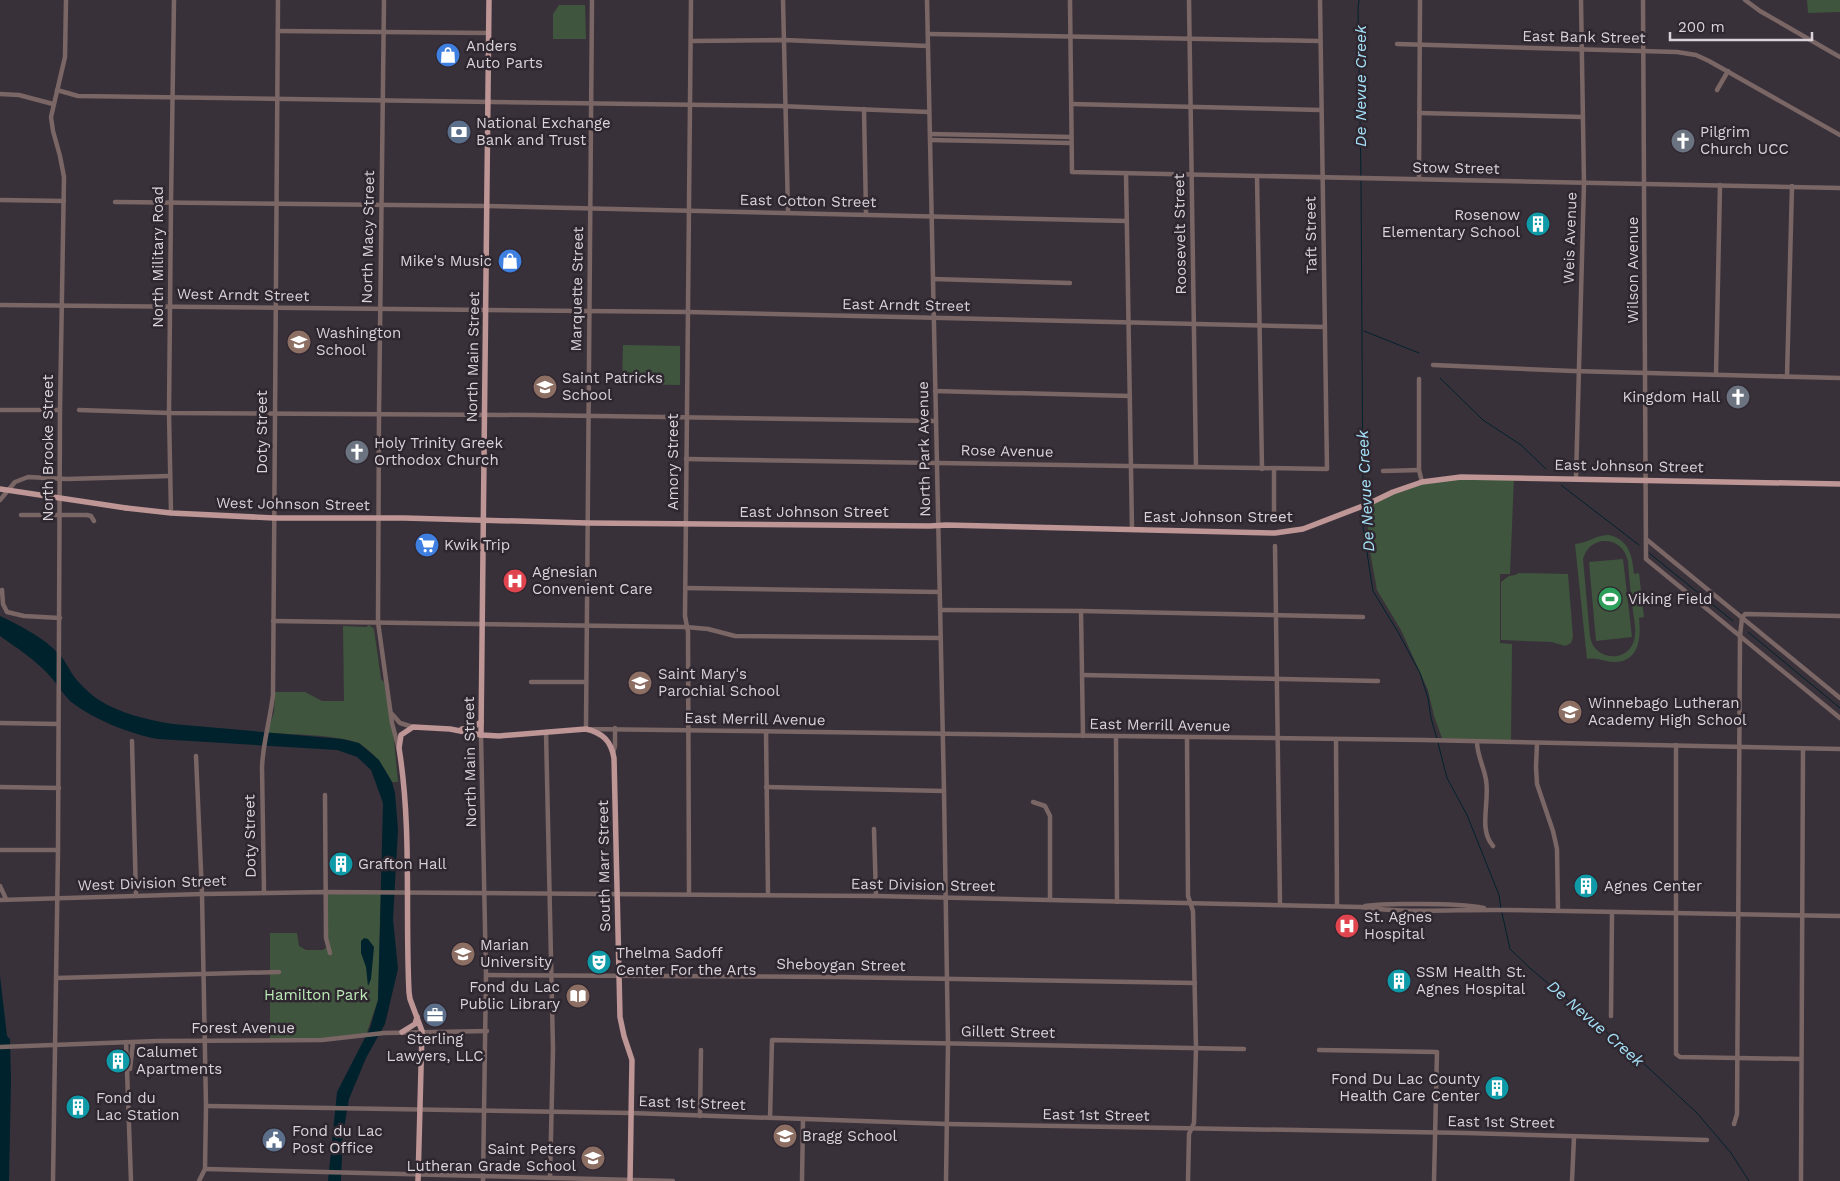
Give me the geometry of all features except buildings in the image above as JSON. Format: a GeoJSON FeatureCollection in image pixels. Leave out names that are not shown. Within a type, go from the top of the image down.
{"type":"FeatureCollection","features":[{"type":"Feature","properties":{"kind":"main road","name":"North Main Street"},"geometry":{"type":"LineString","coordinates":[[481,735],[489,0]]}},
{"type":"Feature","properties":{"kind":"main road","name":"East Johnson Street"},"geometry":{"type":"LineString","coordinates":[[587,523],[938,526],[1275,533],[1303,529],[1422,482],[1461,477],[1840,484]]}},
{"type":"Feature","properties":{"kind":"main road","name":"West Johnson Street"},"geometry":{"type":"LineString","coordinates":[[0,489],[171,513],[274,518],[483,519],[587,523]]}},
{"type":"Feature","properties":{"kind":"main road"},"geometry":{"type":"LineString","coordinates":[[398,748],[401,735],[413,727],[467,729],[477,725],[481,720],[489,731],[499,736]]}},
{"type":"Feature","properties":{"kind":"main road"},"geometry":{"type":"LineString","coordinates":[[586,728],[598,732],[606,738],[611,744],[613,753]]}},
{"type":"Feature","properties":{"kind":"main road","name":"East Merrill Avenue"},"geometry":{"type":"LineString","coordinates":[[450,729],[481,735],[499,736],[586,728]]}},
{"type":"Feature","properties":{"kind":"main road","name":"North Macy Street"},"geometry":{"type":"LineString","coordinates":[[398,748],[406,825],[409,992],[422,1031],[418,1181]]}},
{"type":"Feature","properties":{"kind":"main road","name":"South Marr Street"},"geometry":{"type":"LineString","coordinates":[[613,753],[620,1017],[632,1060],[630,1180]]}},
{"type":"Feature","properties":{"kind":"main road"},"geometry":{"type":"LineString","coordinates":[[402,1032],[415,1024],[417,1015]]}},
{"type":"Feature","properties":{"kind":"street","name":"North Brooke Street"},"geometry":{"type":"LineString","coordinates":[[54,1181],[56,898],[59,788],[60,410],[64,177],[52,125],[53,104],[65,57],[66,0]]}},
{"type":"Feature","properties":{"kind":"street","name":"North Military Road"},"geometry":{"type":"LineString","coordinates":[[171,513],[170,307],[174,0]]}},
{"type":"Feature","properties":{"kind":"street","name":"Doty Street"},"geometry":{"type":"LineString","coordinates":[[264,893],[263,751],[272,696],[278,0]]}},
{"type":"Feature","properties":{"kind":"street","name":"North Macy Street"},"geometry":{"type":"LineString","coordinates":[[384,0],[378,414],[380,518],[378,622],[392,723],[398,748]]}},
{"type":"Feature","properties":{"kind":"street","name":"Marquette Street"},"geometry":{"type":"LineString","coordinates":[[586,728],[592,0]]}},
{"type":"Feature","properties":{"kind":"street","name":"Amory Street"},"geometry":{"type":"LineString","coordinates":[[689,894],[688,632],[686,627],[685,588],[691,0]]}},
{"type":"Feature","properties":{"kind":"street"},"geometry":{"type":"LineString","coordinates":[[783,0],[788,212]]}},
{"type":"Feature","properties":{"kind":"street","name":"North Park Avenue"},"geometry":{"type":"LineString","coordinates":[[927,0],[944,791],[948,1044],[946,1181]]}},
{"type":"Feature","properties":{"kind":"street"},"geometry":{"type":"LineString","coordinates":[[930,140],[1071,143],[1070,0]]}},
{"type":"Feature","properties":{"kind":"street","name":"Roosevelt Street"},"geometry":{"type":"LineString","coordinates":[[1189,0],[1196,467]]}},
{"type":"Feature","properties":{"kind":"street","name":"Taft Street"},"geometry":{"type":"LineString","coordinates":[[1320,0],[1324,327],[1328,469]]}},
{"type":"Feature","properties":{"kind":"street"},"geometry":{"type":"LineString","coordinates":[[1419,179],[1420,0]]}},
{"type":"Feature","properties":{"kind":"street","name":"Weis Avenue"},"geometry":{"type":"LineString","coordinates":[[1576,478],[1584,183],[1581,0]]}},
{"type":"Feature","properties":{"kind":"street","name":"Wilson Avenue"},"geometry":{"type":"LineString","coordinates":[[1643,0],[1646,559],[1740,636]]}},
{"type":"Feature","properties":{"kind":"street"},"geometry":{"type":"LineString","coordinates":[[1745,0],[1760,11],[1840,57]]}},
{"type":"Feature","properties":{"kind":"street"},"geometry":{"type":"LineString","coordinates":[[278,31],[489,33]]}},
{"type":"Feature","properties":{"kind":"street"},"geometry":{"type":"LineString","coordinates":[[928,34],[1320,41]]}},
{"type":"Feature","properties":{"kind":"street"},"geometry":{"type":"LineString","coordinates":[[691,41],[784,40],[928,46]]}},
{"type":"Feature","properties":{"kind":"street","name":"East Bank Street"},"geometry":{"type":"LineString","coordinates":[[1397,44],[1691,54],[1705,58],[1840,136]]}},
{"type":"Feature","properties":{"kind":"street"},"geometry":{"type":"LineString","coordinates":[[1716,90],[1728,71]]}},
{"type":"Feature","properties":{"kind":"street"},"geometry":{"type":"LineString","coordinates":[[57,90],[78,96],[690,105],[929,112]]}},
{"type":"Feature","properties":{"kind":"street"},"geometry":{"type":"LineString","coordinates":[[0,94],[19,95],[53,104]]}},
{"type":"Feature","properties":{"kind":"street"},"geometry":{"type":"LineString","coordinates":[[1071,104],[1322,110]]}},
{"type":"Feature","properties":{"kind":"street"},"geometry":{"type":"LineString","coordinates":[[864,109],[866,214]]}},
{"type":"Feature","properties":{"kind":"street"},"geometry":{"type":"LineString","coordinates":[[1419,113],[1583,116]]}},
{"type":"Feature","properties":{"kind":"street"},"geometry":{"type":"LineString","coordinates":[[930,134],[1071,137]]}},
{"type":"Feature","properties":{"kind":"street","name":"Stow Street"},"geometry":{"type":"LineString","coordinates":[[1071,143],[1072,172],[1840,188]]}},
{"type":"Feature","properties":{"kind":"street"},"geometry":{"type":"LineString","coordinates":[[1126,174],[1132,530]]}},
{"type":"Feature","properties":{"kind":"street"},"geometry":{"type":"LineString","coordinates":[[1257,176],[1262,469]]}},
{"type":"Feature","properties":{"kind":"street"},"geometry":{"type":"LineString","coordinates":[[1716,375],[1720,185]]}},
{"type":"Feature","properties":{"kind":"street"},"geometry":{"type":"LineString","coordinates":[[1787,377],[1792,186]]}},
{"type":"Feature","properties":{"kind":"street"},"geometry":{"type":"LineString","coordinates":[[0,200],[64,201]]}},
{"type":"Feature","properties":{"kind":"street","name":"East Cotton Street"},"geometry":{"type":"LineString","coordinates":[[114,202],[487,206],[1127,221]]}},
{"type":"Feature","properties":{"kind":"street"},"geometry":{"type":"LineString","coordinates":[[933,279],[1070,283]]}},
{"type":"Feature","properties":{"kind":"street","name":"West Arndt Street"},"geometry":{"type":"LineString","coordinates":[[0,305],[486,311]]}},
{"type":"Feature","properties":{"kind":"street","name":"East Arndt Street"},"geometry":{"type":"LineString","coordinates":[[486,311],[688,312],[1324,327]]}},
{"type":"Feature","properties":{"kind":"street"},"geometry":{"type":"LineString","coordinates":[[1433,365],[1840,378]]}},
{"type":"Feature","properties":{"kind":"street"},"geometry":{"type":"LineString","coordinates":[[1419,379],[1419,470],[1422,482]]}},
{"type":"Feature","properties":{"kind":"street"},"geometry":{"type":"LineString","coordinates":[[935,391],[1130,396]]}},
{"type":"Feature","properties":{"kind":"street"},"geometry":{"type":"LineString","coordinates":[[0,410],[60,410]]}},
{"type":"Feature","properties":{"kind":"street"},"geometry":{"type":"LineString","coordinates":[[79,410],[170,413],[588,415],[936,421]]}},
{"type":"Feature","properties":{"kind":"street","name":"Rose Avenue"},"geometry":{"type":"LineString","coordinates":[[686,459],[1328,469]]}},
{"type":"Feature","properties":{"kind":"street"},"geometry":{"type":"LineString","coordinates":[[1274,469],[1274,517]]}},
{"type":"Feature","properties":{"kind":"street"},"geometry":{"type":"LineString","coordinates":[[1383,471],[1419,470]]}},
{"type":"Feature","properties":{"kind":"street"},"geometry":{"type":"LineString","coordinates":[[0,500],[19,480],[28,477],[170,476]]}},
{"type":"Feature","properties":{"kind":"street"},"geometry":{"type":"LineString","coordinates":[[21,515],[87,515],[93,518],[94,521]]}},
{"type":"Feature","properties":{"kind":"street"},"geometry":{"type":"LineString","coordinates":[[1646,539],[1840,698]]}},
{"type":"Feature","properties":{"kind":"street"},"geometry":{"type":"LineString","coordinates":[[1275,546],[1280,905]]}},
{"type":"Feature","properties":{"kind":"street"},"geometry":{"type":"LineString","coordinates":[[685,588],[939,592]]}},
{"type":"Feature","properties":{"kind":"street"},"geometry":{"type":"LineString","coordinates":[[2,590],[3,604],[7,612],[24,616],[60,618]]}},
{"type":"Feature","properties":{"kind":"street"},"geometry":{"type":"LineString","coordinates":[[940,610],[1363,617]]}},
{"type":"Feature","properties":{"kind":"street"},"geometry":{"type":"LineString","coordinates":[[1081,611],[1083,736]]}},
{"type":"Feature","properties":{"kind":"street"},"geometry":{"type":"LineString","coordinates":[[1734,1124],[1737,1114],[1740,636],[1742,618],[1745,614],[1840,616]]}},
{"type":"Feature","properties":{"kind":"street"},"geometry":{"type":"LineString","coordinates":[[273,621],[686,627],[708,629],[735,636],[940,638]]}},
{"type":"Feature","properties":{"kind":"street"},"geometry":{"type":"LineString","coordinates":[[1740,636],[1840,718]]}},
{"type":"Feature","properties":{"kind":"street"},"geometry":{"type":"LineString","coordinates":[[1082,675],[1378,681]]}},
{"type":"Feature","properties":{"kind":"street"},"geometry":{"type":"LineString","coordinates":[[531,682],[586,682]]}},
{"type":"Feature","properties":{"kind":"street"},"geometry":{"type":"LineString","coordinates":[[392,714],[400,723],[413,727]]}},
{"type":"Feature","properties":{"kind":"street"},"geometry":{"type":"LineString","coordinates":[[0,723],[58,724]]}},
{"type":"Feature","properties":{"kind":"street","name":"East Merrill Avenue"},"geometry":{"type":"LineString","coordinates":[[586,728],[688,731],[1424,740],[1840,749]]}},
{"type":"Feature","properties":{"kind":"street","name":"South Marr Street"},"geometry":{"type":"LineString","coordinates":[[613,753],[616,728]]}},
{"type":"Feature","properties":{"kind":"street"},"geometry":{"type":"LineString","coordinates":[[546,732],[552,976],[550,1178]]}},
{"type":"Feature","properties":{"kind":"street"},"geometry":{"type":"LineString","coordinates":[[766,732],[768,895]]}},
{"type":"Feature","properties":{"kind":"street","name":"North Main Street"},"geometry":{"type":"LineString","coordinates":[[481,735],[487,1031],[483,1178]]}},
{"type":"Feature","properties":{"kind":"street"},"geometry":{"type":"LineString","coordinates":[[1116,736],[1117,902]]}},
{"type":"Feature","properties":{"kind":"street"},"geometry":{"type":"LineString","coordinates":[[1186,738],[1188,896],[1193,911],[1196,1048],[1194,1122],[1189,1134],[1188,1181]]}},
{"type":"Feature","properties":{"kind":"street"},"geometry":{"type":"LineString","coordinates":[[1336,739],[1336,906]]}},
{"type":"Feature","properties":{"kind":"street"},"geometry":{"type":"LineString","coordinates":[[132,741],[136,896]]}},
{"type":"Feature","properties":{"kind":"street"},"geometry":{"type":"LineString","coordinates":[[1478,742],[1477,750],[1484,769],[1487,792],[1484,830],[1493,846]]}},
{"type":"Feature","properties":{"kind":"street"},"geometry":{"type":"LineString","coordinates":[[1537,743],[1537,784],[1555,836],[1557,851],[1558,911]]}},
{"type":"Feature","properties":{"kind":"street"},"geometry":{"type":"LineString","coordinates":[[1676,745],[1676,1055],[1680,1057],[1801,1059]]}},
{"type":"Feature","properties":{"kind":"street"},"geometry":{"type":"LineString","coordinates":[[1802,1181],[1801,915],[1803,749]]}},
{"type":"Feature","properties":{"kind":"street"},"geometry":{"type":"LineString","coordinates":[[196,756],[202,894],[206,1106],[205,1169],[199,1181]]}},
{"type":"Feature","properties":{"kind":"street"},"geometry":{"type":"LineString","coordinates":[[0,787],[59,788]]}},
{"type":"Feature","properties":{"kind":"street"},"geometry":{"type":"LineString","coordinates":[[766,787],[944,791]]}},
{"type":"Feature","properties":{"kind":"street"},"geometry":{"type":"LineString","coordinates":[[325,795],[326,938],[330,953]]}},
{"type":"Feature","properties":{"kind":"street"},"geometry":{"type":"LineString","coordinates":[[1033,802],[1045,806],[1050,816],[1050,900]]}},
{"type":"Feature","properties":{"kind":"street"},"geometry":{"type":"LineString","coordinates":[[874,829],[876,896]]}},
{"type":"Feature","properties":{"kind":"street"},"geometry":{"type":"LineString","coordinates":[[0,850],[58,850]]}},
{"type":"Feature","properties":{"kind":"street"},"geometry":{"type":"LineString","coordinates":[[0,886],[6,899]]}},
{"type":"Feature","properties":{"kind":"street","name":"West Division Street"},"geometry":{"type":"LineString","coordinates":[[0,900],[326,892],[485,894]]}},
{"type":"Feature","properties":{"kind":"street","name":"East Division Street"},"geometry":{"type":"LineString","coordinates":[[485,894],[876,896],[1362,907],[1381,903],[1456,904],[1489,910],[1840,916]]}},
{"type":"Feature","properties":{"kind":"street"},"geometry":{"type":"LineString","coordinates":[[1611,1016],[1612,912]]}},
{"type":"Feature","properties":{"kind":"street"},"geometry":{"type":"LineString","coordinates":[[56,978],[279,972]]}},
{"type":"Feature","properties":{"kind":"street","name":"Sheboygan Street"},"geometry":{"type":"LineString","coordinates":[[486,975],[1195,983]]}},
{"type":"Feature","properties":{"kind":"street","name":"Forest Avenue"},"geometry":{"type":"LineString","coordinates":[[0,1047],[205,1040],[322,1040],[381,1033],[487,1031]]}},
{"type":"Feature","properties":{"kind":"street","name":"Gillett Street"},"geometry":{"type":"LineString","coordinates":[[770,1118],[772,1040],[1244,1049]]}},
{"type":"Feature","properties":{"kind":"street"},"geometry":{"type":"LineString","coordinates":[[126,1042],[131,1181]]}},
{"type":"Feature","properties":{"kind":"street"},"geometry":{"type":"LineString","coordinates":[[128,1073],[133,1042]]}},
{"type":"Feature","properties":{"kind":"street"},"geometry":{"type":"LineString","coordinates":[[700,1116],[701,1050]]}},
{"type":"Feature","properties":{"kind":"street"},"geometry":{"type":"LineString","coordinates":[[1319,1050],[1437,1052],[1434,1181]]}},
{"type":"Feature","properties":{"kind":"street","name":"East 1st Street"},"geometry":{"type":"LineString","coordinates":[[206,1106],[420,1109],[947,1124],[1707,1140]]}},
{"type":"Feature","properties":{"kind":"street"},"geometry":{"type":"LineString","coordinates":[[802,1181],[803,1119]]}},
{"type":"Feature","properties":{"kind":"street"},"geometry":{"type":"LineString","coordinates":[[1572,1181],[1574,1137]]}},
{"type":"Feature","properties":{"kind":"street"},"geometry":{"type":"LineString","coordinates":[[205,1169],[418,1174],[483,1178],[673,1181]]}},
{"type":"Feature","properties":{"kind":"green space"},"geometry":{"type":"Polygon","coordinates":[[[1807,0],[1840,0],[1840,12],[1808,13],[1807,0]]]}},
{"type":"Feature","properties":{"kind":"green space"},"geometry":{"type":"Polygon","coordinates":[[[559,5],[585,5],[586,39],[553,39],[553,14],[559,5]]]}},
{"type":"Feature","properties":{"kind":"green space"},"geometry":{"type":"Polygon","coordinates":[[[623,345],[680,346],[680,385],[622,384],[623,345]]]}},
{"type":"Feature","properties":{"kind":"green space"},"geometry":{"type":"Polygon","coordinates":[[[1461,477],[1514,477],[1510,574],[1500,574],[1500,643],[1512,644],[1511,743],[1443,741],[1434,716],[1428,690],[1401,630],[1377,590],[1368,541],[1368,504],[1422,482],[1461,477]]]}},
{"type":"Feature","properties":{"kind":"green space"},"geometry":{"type":"Polygon","coordinates":[[[1604,535],[1616,537],[1625,545],[1632,561],[1634,574],[1639,573],[1644,617],[1639,618],[1640,633],[1637,647],[1629,658],[1623,661],[1587,659],[1575,544],[1604,535]],[[1607,541],[1592,545],[1583,559],[1590,637],[1593,646],[1599,652],[1614,656],[1628,651],[1633,644],[1635,629],[1627,556],[1619,545],[1607,541]]]}},
{"type":"Feature","properties":{"kind":"green space","name":"Viking Field"},"geometry":{"type":"Polygon","coordinates":[[[1623,559],[1632,637],[1596,641],[1589,562],[1623,559]]]}},
{"type":"Feature","properties":{"kind":"green space"},"geometry":{"type":"Polygon","coordinates":[[[1519,573],[1568,574],[1573,637],[1571,643],[1565,646],[1552,642],[1501,640],[1501,582],[1509,576],[1519,573]]]}},
{"type":"Feature","properties":{"kind":"green space"},"geometry":{"type":"Polygon","coordinates":[[[369,625],[374,629],[381,679],[384,682],[394,740],[398,782],[392,782],[375,756],[360,744],[352,741],[315,736],[267,733],[274,712],[275,692],[305,692],[322,701],[344,701],[343,626],[366,627],[369,625]]]}},
{"type":"Feature","properties":{"kind":"green space","name":"Hamilton Park"},"geometry":{"type":"Polygon","coordinates":[[[326,892],[381,893],[378,1000],[366,1035],[330,1040],[270,1041],[270,933],[297,933],[299,946],[306,950],[323,950],[328,946],[326,892]]]}},
{"type":"Feature","properties":{"kind":"water"},"geometry":{"type":"Polygon","coordinates":[[[0,616],[46,642],[61,657],[76,679],[90,693],[107,705],[125,713],[173,724],[342,739],[359,743],[379,760],[392,782],[395,793],[398,830],[393,919],[398,969],[385,1024],[366,1058],[349,1099],[343,1134],[341,1181],[328,1181],[337,1092],[370,1028],[378,1000],[383,803],[371,770],[357,757],[337,750],[158,739],[112,725],[89,714],[70,701],[43,669],[0,636],[0,616]]]}},
{"type":"Feature","properties":{"kind":"water"},"geometry":{"type":"Polygon","coordinates":[[[364,938],[368,939],[374,947],[371,979],[368,986],[366,967],[361,953],[361,941],[364,938]]]}},
{"type":"Feature","properties":{"kind":"water"},"geometry":{"type":"Polygon","coordinates":[[[0,976],[7,1036],[10,1039],[9,1181],[0,1181],[0,976]]]}},
{"type":"Feature","properties":{"kind":"waterway","name":"De Nevue Creek"},"geometry":{"type":"LineString","coordinates":[[1359,0],[1361,177]]}},
{"type":"Feature","properties":{"kind":"waterway","name":"De Nevue Creek"},"geometry":{"type":"LineString","coordinates":[[1361,181],[1363,504]]}},
{"type":"Feature","properties":{"kind":"waterway"},"geometry":{"type":"LineString","coordinates":[[1364,331],[1419,353]]}},
{"type":"Feature","properties":{"kind":"waterway"},"geometry":{"type":"LineString","coordinates":[[1440,378],[1483,420],[1521,445],[1546,469]]}},
{"type":"Feature","properties":{"kind":"waterway"},"geometry":{"type":"LineString","coordinates":[[1561,485],[1639,545]]}},
{"type":"Feature","properties":{"kind":"waterway","name":"De Nevue Creek"},"geometry":{"type":"LineString","coordinates":[[1363,508],[1363,527],[1373,591],[1420,673],[1428,698],[1437,739]]}},
{"type":"Feature","properties":{"kind":"waterway"},"geometry":{"type":"LineString","coordinates":[[1649,553],[1733,621]]}},
{"type":"Feature","properties":{"kind":"waterway"},"geometry":{"type":"LineString","coordinates":[[1748,632],[1840,708]]}},
{"type":"Feature","properties":{"kind":"waterway","name":"De Nevue Creek"},"geometry":{"type":"LineString","coordinates":[[1438,743],[1447,778],[1467,815],[1499,895],[1501,909]]}},
{"type":"Feature","properties":{"kind":"waterway","name":"De Nevue Creek"},"geometry":{"type":"LineString","coordinates":[[1502,913],[1510,949],[1531,969],[1640,1060],[1697,1113],[1731,1153],[1749,1181]]}},
{"type":"Feature","properties":{"kind":"place","name":"Anders Auto Parts"},"geometry":{"type":"Point","coordinates":[448,55]}},
{"type":"Feature","properties":{"kind":"place","name":"National Exchange Bank and Trust"},"geometry":{"type":"Point","coordinates":[459,132]}},
{"type":"Feature","properties":{"kind":"place","name":"Pilgrim Church UCC"},"geometry":{"type":"Point","coordinates":[1683,141]}},
{"type":"Feature","properties":{"kind":"place","name":"Rosenow Elementary School"},"geometry":{"type":"Point","coordinates":[1538,224]}},
{"type":"Feature","properties":{"kind":"place","name":"Mike's Music"},"geometry":{"type":"Point","coordinates":[510,261]}},
{"type":"Feature","properties":{"kind":"place","name":"Washington School"},"geometry":{"type":"Point","coordinates":[299,342]}},
{"type":"Feature","properties":{"kind":"place","name":"Saint Patricks School"},"geometry":{"type":"Point","coordinates":[545,387]}},
{"type":"Feature","properties":{"kind":"place","name":"Kingdom Hall"},"geometry":{"type":"Point","coordinates":[1738,397]}},
{"type":"Feature","properties":{"kind":"place","name":"Holy Trinity Greek Orthodox Church"},"geometry":{"type":"Point","coordinates":[357,452]}},
{"type":"Feature","properties":{"kind":"place","name":"Kwik Trip"},"geometry":{"type":"Point","coordinates":[427,545]}},
{"type":"Feature","properties":{"kind":"place","name":"Agnesian Convenient Care"},"geometry":{"type":"Point","coordinates":[515,581]}},
{"type":"Feature","properties":{"kind":"place","name":"Viking Field"},"geometry":{"type":"Point","coordinates":[1610,599]}},
{"type":"Feature","properties":{"kind":"place","name":"Saint Mary's Parochial School"},"geometry":{"type":"Point","coordinates":[640,683]}},
{"type":"Feature","properties":{"kind":"place","name":"Winnebago Lutheran Academy High School"},"geometry":{"type":"Point","coordinates":[1570,712]}},
{"type":"Feature","properties":{"kind":"place","name":"Grafton Hall"},"geometry":{"type":"Point","coordinates":[341,864]}},
{"type":"Feature","properties":{"kind":"place","name":"Agnes Center"},"geometry":{"type":"Point","coordinates":[1586,886]}},
{"type":"Feature","properties":{"kind":"place","name":"St. Agnes Hospital"},"geometry":{"type":"Point","coordinates":[1347,926]}},
{"type":"Feature","properties":{"kind":"place","name":"Marian University"},"geometry":{"type":"Point","coordinates":[463,954]}},
{"type":"Feature","properties":{"kind":"place","name":"Thelma Sadoff Center For the Arts"},"geometry":{"type":"Point","coordinates":[599,962]}},
{"type":"Feature","properties":{"kind":"place","name":"SSM Health St. Agnes Hospital"},"geometry":{"type":"Point","coordinates":[1399,981]}},
{"type":"Feature","properties":{"kind":"place","name":"Fond du Lac Public Library"},"geometry":{"type":"Point","coordinates":[578,996]}},
{"type":"Feature","properties":{"kind":"place","name":"Sterling Lawyers, LLC"},"geometry":{"type":"Point","coordinates":[435,1015]}},
{"type":"Feature","properties":{"kind":"place","name":"Calumet Apartments"},"geometry":{"type":"Point","coordinates":[118,1061]}},
{"type":"Feature","properties":{"kind":"place","name":"Fond Du Lac County Health Care Center"},"geometry":{"type":"Point","coordinates":[1497,1088]}},
{"type":"Feature","properties":{"kind":"place","name":"Fond du Lac Station"},"geometry":{"type":"Point","coordinates":[78,1107]}},
{"type":"Feature","properties":{"kind":"place","name":"Bragg School"},"geometry":{"type":"Point","coordinates":[785,1136]}},
{"type":"Feature","properties":{"kind":"place","name":"Fond du Lac Post Office"},"geometry":{"type":"Point","coordinates":[274,1140]}},
{"type":"Feature","properties":{"kind":"place","name":"Saint Peters Lutheran Grade School"},"geometry":{"type":"Point","coordinates":[593,1158]}}]}
